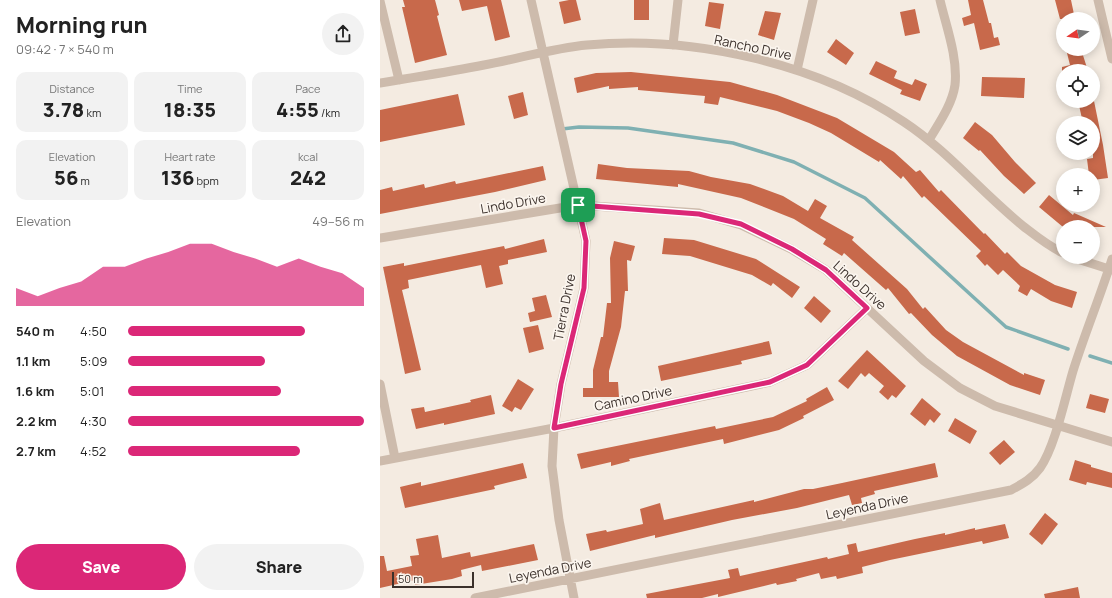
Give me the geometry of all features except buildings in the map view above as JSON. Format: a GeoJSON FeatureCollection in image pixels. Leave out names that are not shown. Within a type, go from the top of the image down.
{"type":"FeatureCollection","features":[{"type":"Feature","properties":{"kind":"street","name":"Tierra Drive"},"geometry":{"type":"LineString","coordinates":[[531,0],[586,241],[584,288],[561,384],[554,428],[552,466],[559,520],[574,598]]}},
{"type":"Feature","properties":{"kind":"street"},"geometry":{"type":"LineString","coordinates":[[673,45],[678,0]]}},
{"type":"Feature","properties":{"kind":"street"},"geometry":{"type":"LineString","coordinates":[[797,70],[813,0]]}},
{"type":"Feature","properties":{"kind":"street"},"geometry":{"type":"LineString","coordinates":[[929,140],[947,110],[955,85],[954,59],[940,0]]}},
{"type":"Feature","properties":{"kind":"street"},"geometry":{"type":"LineString","coordinates":[[1098,0],[1112,59]]}},
{"type":"Feature","properties":{"kind":"street"},"geometry":{"type":"LineString","coordinates":[[380,1],[399,80]]}},
{"type":"Feature","properties":{"kind":"street","name":"Rancho Drive"},"geometry":{"type":"LineString","coordinates":[[380,83],[606,43],[673,45],[736,54],[797,70],[831,81],[903,121],[929,140],[1006,212],[1048,246],[1056,250]]}},
{"type":"Feature","properties":{"kind":"street","name":"Lindo Drive"},"geometry":{"type":"LineString","coordinates":[[380,238],[578,205],[699,214],[741,224],[792,249],[826,270],[924,361],[960,388],[995,406],[1112,442]]}},
{"type":"Feature","properties":{"kind":"street","name":"Leyenda Drive"},"geometry":{"type":"LineString","coordinates":[[476,598],[1011,490],[1029,480],[1040,469],[1047,455],[1073,370],[1110,270],[1112,259]]}},
{"type":"Feature","properties":{"kind":"street"},"geometry":{"type":"LineString","coordinates":[[1092,264],[1110,270]]}},
{"type":"Feature","properties":{"kind":"street","name":"Camino Drive"},"geometry":{"type":"LineString","coordinates":[[380,461],[554,428],[770,382],[807,365],[867,308]]}},
{"type":"Feature","properties":{"kind":"street"},"geometry":{"type":"LineString","coordinates":[[380,384],[396,458]]}},
{"type":"Feature","properties":{"kind":"waterway"},"geometry":{"type":"LineString","coordinates":[[562,129],[579,127],[628,128],[733,143],[794,162],[865,198],[1006,327],[1068,349]]}},
{"type":"Feature","properties":{"kind":"waterway"},"geometry":{"type":"LineString","coordinates":[[1090,356],[1112,363]]}},
{"type":"Feature","properties":{"kind":"route"},"geometry":{"type":"LineString","coordinates":[[578,205],[648,209],[699,214],[741,224],[792,249],[826,270],[867,308],[807,365],[770,382],[554,428],[561,384],[584,288],[586,241],[578,205]]}}]}
